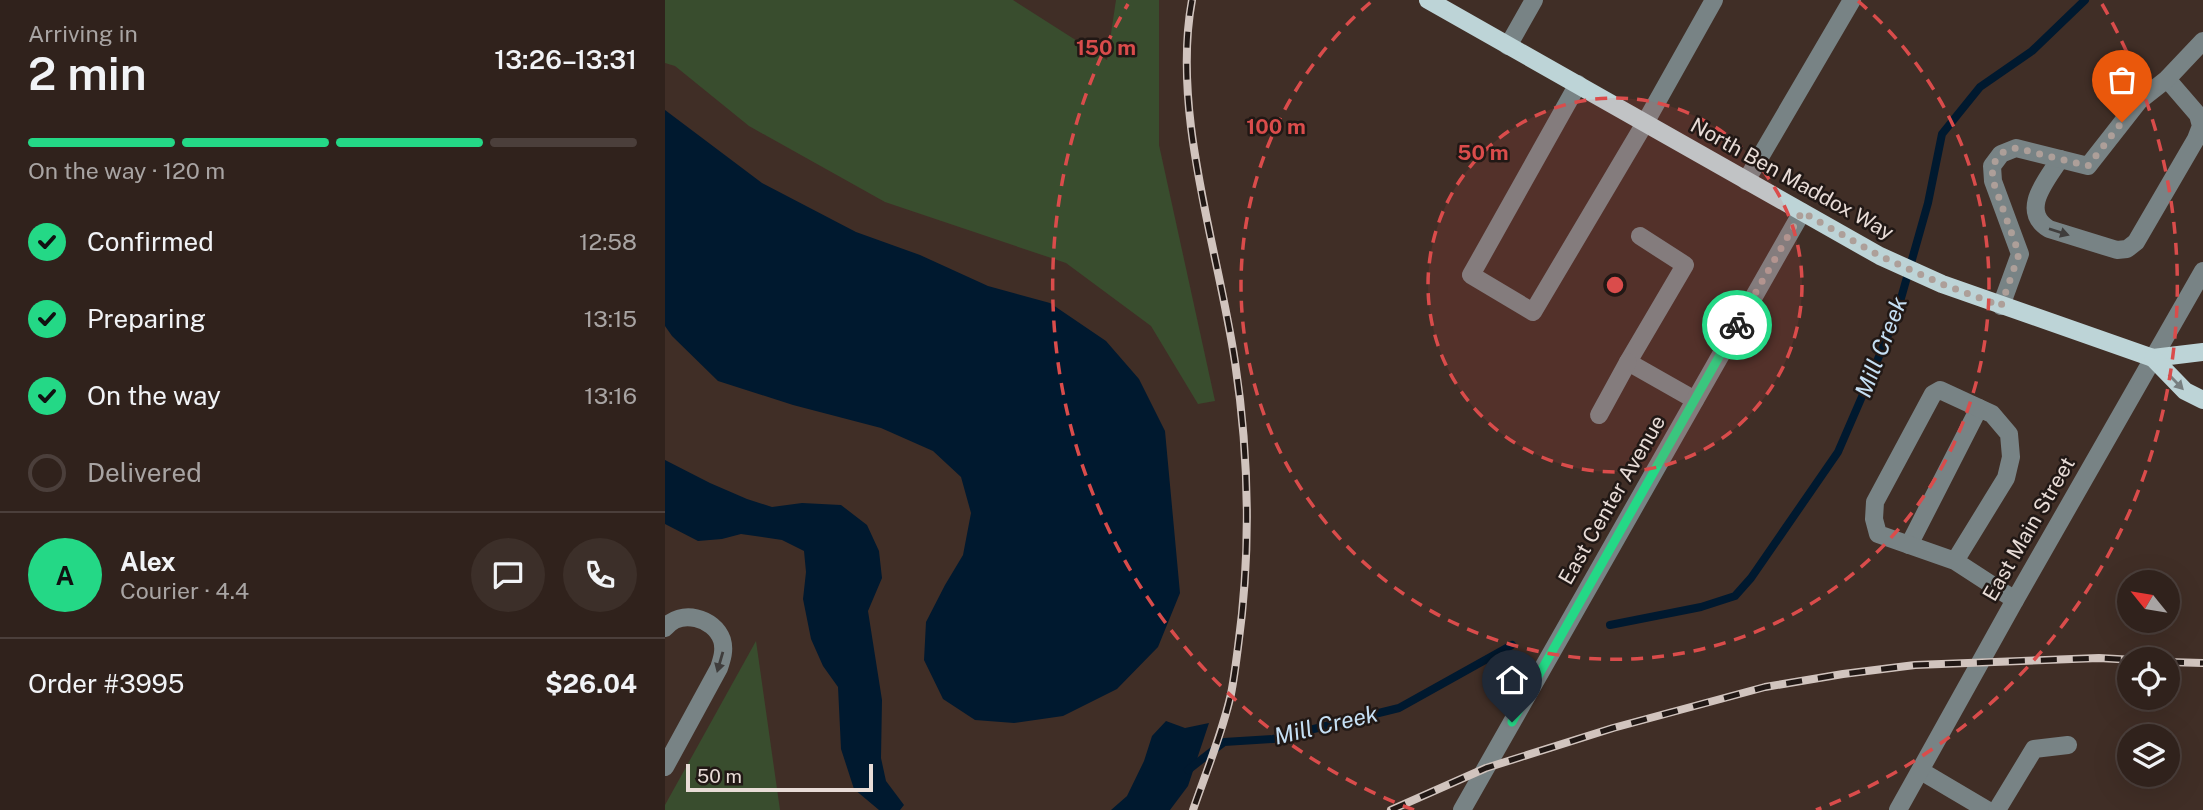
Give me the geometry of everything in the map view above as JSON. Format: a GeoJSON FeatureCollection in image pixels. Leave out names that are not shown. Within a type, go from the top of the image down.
{"type":"FeatureCollection","features":[{"type":"Feature","properties":{"kind":"main road","name":"North Ben Maddox Way"},"geometry":{"type":"LineString","coordinates":[[1428,0],[1891,260],[1942,284],[2153,358]]}},
{"type":"Feature","properties":{"kind":"main road"},"geometry":{"type":"LineString","coordinates":[[2153,358],[2203,352]]}},
{"type":"Feature","properties":{"kind":"main road"},"geometry":{"type":"LineString","coordinates":[[2153,358],[2185,391],[2203,400]]}},
{"type":"Feature","properties":{"kind":"street"},"geometry":{"type":"LineString","coordinates":[[1508,46],[1534,0]]}},
{"type":"Feature","properties":{"kind":"street"},"geometry":{"type":"LineString","coordinates":[[1578,84],[1471,275],[1533,312],[1714,0]]}},
{"type":"Feature","properties":{"kind":"street"},"geometry":{"type":"LineString","coordinates":[[1747,181],[1852,0]]}},
{"type":"Feature","properties":{"kind":"street"},"geometry":{"type":"LineString","coordinates":[[2001,306],[2019,254],[1993,181],[1992,166],[2001,153],[2016,148],[2088,166],[2139,100],[2167,79],[2203,41]]}},
{"type":"Feature","properties":{"kind":"street"},"geometry":{"type":"LineString","coordinates":[[2060,159],[2036,199],[2035,210],[2040,223],[2049,229],[2117,250],[2127,249],[2136,242],[2201,126],[2198,115],[2167,79]]}},
{"type":"Feature","properties":{"kind":"street","name":"East Center Avenue"},"geometry":{"type":"LineString","coordinates":[[1462,810],[1802,212]]}},
{"type":"Feature","properties":{"kind":"street"},"geometry":{"type":"LineString","coordinates":[[1599,415],[1685,265],[1640,236]]}},
{"type":"Feature","properties":{"kind":"street","name":"East Main Street"},"geometry":{"type":"LineString","coordinates":[[1898,810],[2203,271]]}},
{"type":"Feature","properties":{"kind":"street"},"geometry":{"type":"LineString","coordinates":[[1628,362],[1695,400]]}},
{"type":"Feature","properties":{"kind":"street"},"geometry":{"type":"LineString","coordinates":[[1955,561],[2006,478],[2011,457],[2009,434],[1992,414],[1940,390],[1933,394],[1875,502],[1874,519],[1878,534],[1955,561],[2015,600]]}},
{"type":"Feature","properties":{"kind":"street"},"geometry":{"type":"LineString","coordinates":[[1909,545],[1979,408]]}},
{"type":"Feature","properties":{"kind":"street"},"geometry":{"type":"LineString","coordinates":[[665,628],[683,617],[697,618],[711,625],[722,638],[724,655],[665,766]]}},
{"type":"Feature","properties":{"kind":"street"},"geometry":{"type":"LineString","coordinates":[[1997,810],[2034,749],[2068,745]]}},
{"type":"Feature","properties":{"kind":"street"},"geometry":{"type":"LineString","coordinates":[[1921,771],[1987,810]]}},
{"type":"Feature","properties":{"kind":"green space"},"geometry":{"type":"Polygon","coordinates":[[[665,0],[1013,0],[1107,60],[1116,0],[1159,0],[1159,145],[1215,401],[1198,404],[1151,326],[1066,263],[885,202],[749,126],[675,66],[665,63],[665,0]]]}},
{"type":"Feature","properties":{"kind":"green space"},"geometry":{"type":"Polygon","coordinates":[[[756,641],[780,810],[665,810],[665,805],[756,641]]]}},
{"type":"Feature","properties":{"kind":"water"},"geometry":{"type":"Polygon","coordinates":[[[665,110],[762,183],[856,232],[920,255],[988,286],[1050,303],[1106,341],[1139,379],[1165,431],[1180,593],[1158,647],[1117,689],[1063,716],[1014,723],[975,720],[943,699],[924,660],[926,622],[963,555],[971,513],[961,477],[933,451],[881,428],[793,405],[718,381],[672,336],[665,326],[665,110]]]}},
{"type":"Feature","properties":{"kind":"water"},"geometry":{"type":"Polygon","coordinates":[[[665,460],[747,499],[772,507],[802,503],[841,505],[867,525],[879,551],[882,578],[868,611],[882,700],[881,758],[886,781],[904,805],[900,810],[879,810],[854,789],[841,749],[838,687],[823,666],[811,639],[803,599],[806,572],[804,551],[782,540],[741,534],[698,541],[665,524],[665,460]]]}},
{"type":"Feature","properties":{"kind":"water"},"geometry":{"type":"Polygon","coordinates":[[[1166,721],[1185,728],[1209,723],[1188,786],[1170,810],[1111,810],[1127,796],[1144,761],[1152,736],[1166,721]]]}},
{"type":"Feature","properties":{"kind":"waterway","name":"Mill Creek"},"geometry":{"type":"LineString","coordinates":[[1610,625],[1701,607],[1735,596],[1751,578],[1838,452],[1867,385],[1896,316],[1928,203],[1942,134],[1980,87],[2032,51],[2085,0]]}},
{"type":"Feature","properties":{"kind":"waterway","name":"Mill Creek"},"geometry":{"type":"LineString","coordinates":[[1188,770],[1224,742],[1273,739],[1399,708],[1512,645]]}},
{"type":"Feature","properties":{"kind":"railway"},"geometry":{"type":"LineString","coordinates":[[1192,0],[1187,43],[1187,88],[1192,134],[1235,362],[1247,504],[1245,576],[1232,688],[1193,810]]}},
{"type":"Feature","properties":{"kind":"railway"},"geometry":{"type":"LineString","coordinates":[[1391,810],[1486,768],[1613,728],[1765,687],[1915,665],[2117,659]]}},
{"type":"Feature","properties":{"kind":"railway"},"geometry":{"type":"LineString","coordinates":[[2180,662],[2203,663]]}},
{"type":"Feature","properties":{"kind":"way so far"},"geometry":{"type":"LineString","coordinates":[[1737,325],[1802,212],[1880,256],[1942,284],[2001,306],[2019,254],[1993,181],[1992,166],[2001,153],[2016,148],[2088,166],[2122,122]]}},
{"type":"Feature","properties":{"kind":"route"},"geometry":{"type":"LineString","coordinates":[[1512,722],[1737,325]]}}]}
